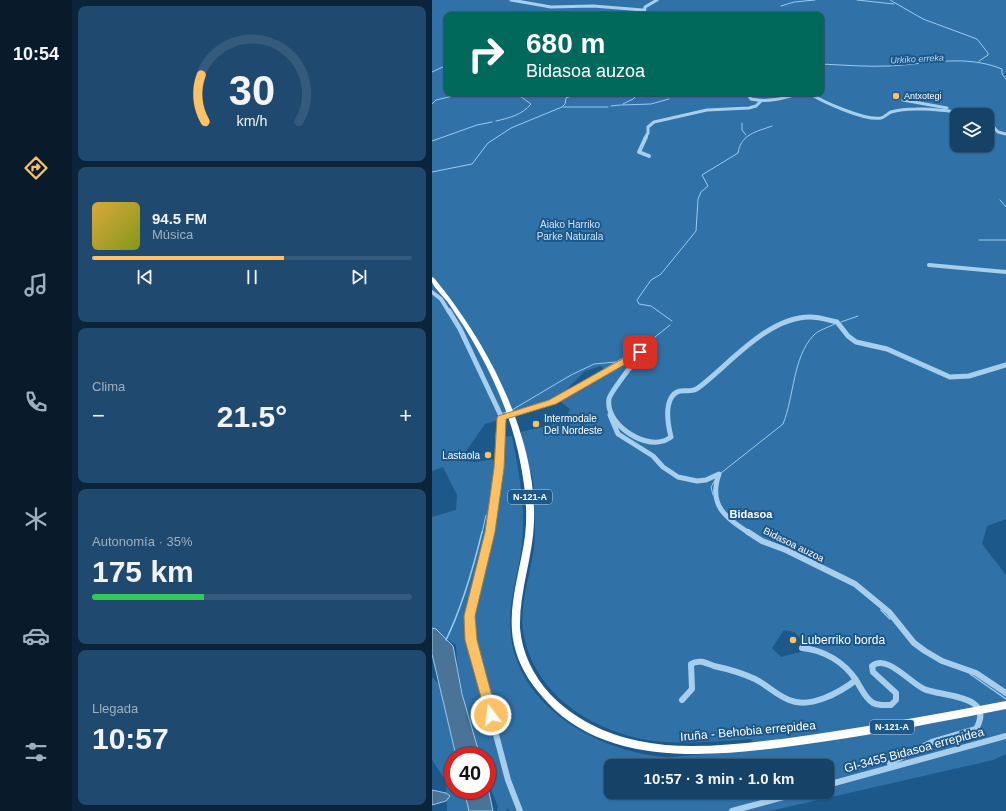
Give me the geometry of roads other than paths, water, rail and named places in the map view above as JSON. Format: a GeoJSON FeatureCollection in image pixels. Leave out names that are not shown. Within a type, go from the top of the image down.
{"type":"FeatureCollection","features":[{"type":"Feature","properties":{"kind":"highway","name":"Iruña - Behobia errepidea"},"geometry":{"type":"LineString","coordinates":[[432,279],[456,308],[475,339],[508,410],[520,446],[529,483],[530,519],[527,549],[517,605],[519,647],[525,664],[542,691],[564,712],[584,726],[608,737],[635,745],[687,750],[763,745],[888,728],[1006,705]]}},
{"type":"Feature","properties":{"kind":"street"},"geometry":{"type":"LineString","coordinates":[[511,0],[549,7],[593,6],[643,10],[650,3],[657,0]]}},
{"type":"Feature","properties":{"kind":"street"},"geometry":{"type":"LineString","coordinates":[[749,96],[751,99],[761,102],[790,96]]}},
{"type":"Feature","properties":{"kind":"street"},"geometry":{"type":"LineString","coordinates":[[814,96],[821,101],[848,111],[875,118],[882,118],[891,112],[914,109],[950,112]]}},
{"type":"Feature","properties":{"kind":"street"},"geometry":{"type":"LineString","coordinates":[[903,100],[950,109]]}},
{"type":"Feature","properties":{"kind":"street"},"geometry":{"type":"LineString","coordinates":[[649,156],[639,152],[639,149],[648,133],[648,127],[654,122],[707,110],[749,108],[756,106],[761,102]]}},
{"type":"Feature","properties":{"kind":"street"},"geometry":{"type":"LineString","coordinates":[[994,128],[998,132],[1006,134]]}},
{"type":"Feature","properties":{"kind":"street"},"geometry":{"type":"LineString","coordinates":[[929,265],[1006,272]]}},
{"type":"Feature","properties":{"kind":"street"},"geometry":{"type":"LineString","coordinates":[[432,292],[440,299],[460,329],[502,418],[499,468],[490,532],[470,616],[471,640],[508,780],[520,811]]}},
{"type":"Feature","properties":{"kind":"street"},"geometry":{"type":"LineString","coordinates":[[610,414],[620,426],[636,438],[654,443],[667,441],[671,437],[669,427],[669,406],[674,393],[680,390],[692,392],[696,390],[718,373],[748,344],[790,320],[808,317],[837,322],[848,336],[856,342],[887,349],[950,377],[969,376],[995,367],[1006,365]]}},
{"type":"Feature","properties":{"kind":"street","name":"Bidasoa auzoa"},"geometry":{"type":"LineString","coordinates":[[502,418],[552,402],[640,352],[624,379],[609,398],[610,414],[618,434],[653,456],[663,467],[678,477],[698,481],[706,480],[719,474],[720,475],[715,485],[716,501],[723,513],[736,524],[762,541],[786,550],[855,584],[889,612],[914,642],[925,651],[942,661],[976,673],[1006,693]]}},
{"type":"Feature","properties":{"kind":"street"},"geometry":{"type":"LineString","coordinates":[[802,648],[809,648],[836,659],[848,670],[868,698],[878,705],[891,705],[896,700],[896,693],[873,672],[872,666],[877,662],[885,662],[915,684],[929,691],[975,704],[981,715],[981,721],[976,729],[932,742],[890,763],[891,767]]}},
{"type":"Feature","properties":{"kind":"street"},"geometry":{"type":"LineString","coordinates":[[682,700],[689,696],[693,690],[691,664],[694,662],[700,662],[731,670],[756,680],[782,696],[800,703],[833,695],[848,687],[856,680]]}},
{"type":"Feature","properties":{"kind":"street","name":"GI-3455 Bidasoa errepidea"},"geometry":{"type":"LineString","coordinates":[[834,783],[1006,736]]}},
{"type":"Feature","properties":{"kind":"street"},"geometry":{"type":"LineString","coordinates":[[732,811],[776,799]]}},
{"type":"Feature","properties":{"kind":"waterway"},"geometry":{"type":"LineString","coordinates":[[781,6],[794,2],[815,0]]}},
{"type":"Feature","properties":{"kind":"waterway"},"geometry":{"type":"LineString","coordinates":[[857,0],[894,4]]}},
{"type":"Feature","properties":{"kind":"waterway"},"geometry":{"type":"LineString","coordinates":[[890,0],[923,19],[977,39],[988,53],[988,55],[979,61]]}},
{"type":"Feature","properties":{"kind":"waterway","name":"Urkiko erreka"},"geometry":{"type":"LineString","coordinates":[[824,64],[880,66],[946,61],[974,62],[988,64],[1002,69],[1002,74],[1006,79]]}},
{"type":"Feature","properties":{"kind":"waterway"},"geometry":{"type":"LineString","coordinates":[[432,72],[444,66]]}},
{"type":"Feature","properties":{"kind":"waterway"},"geometry":{"type":"LineString","coordinates":[[432,104],[436,100],[453,96]]}},
{"type":"Feature","properties":{"kind":"waterway"},"geometry":{"type":"LineString","coordinates":[[496,121],[524,111],[531,104],[520,96]]}},
{"type":"Feature","properties":{"kind":"waterway"},"geometry":{"type":"LineString","coordinates":[[432,172],[472,164],[488,143],[511,128],[562,107],[565,104],[566,98],[571,96]]}},
{"type":"Feature","properties":{"kind":"waterway"},"geometry":{"type":"LineString","coordinates":[[623,104],[636,96]]}},
{"type":"Feature","properties":{"kind":"waterway"},"geometry":{"type":"LineString","coordinates":[[621,105],[651,104],[669,99]]}},
{"type":"Feature","properties":{"kind":"waterway"},"geometry":{"type":"LineString","coordinates":[[611,106],[620,105]]}},
{"type":"Feature","properties":{"kind":"waterway"},"geometry":{"type":"LineString","coordinates":[[563,107],[608,107]]}},
{"type":"Feature","properties":{"kind":"waterway"},"geometry":{"type":"LineString","coordinates":[[432,141],[477,125],[492,122]]}},
{"type":"Feature","properties":{"kind":"waterway"},"geometry":{"type":"LineString","coordinates":[[742,123],[742,130],[746,135]]}},
{"type":"Feature","properties":{"kind":"waterway"},"geometry":{"type":"LineString","coordinates":[[672,321],[651,306],[639,304],[637,300],[651,280],[661,274],[696,231],[698,199],[701,192],[708,186],[702,175],[738,153],[742,142],[750,135],[772,126]]}},
{"type":"Feature","properties":{"kind":"waterway"},"geometry":{"type":"LineString","coordinates":[[1000,200],[1006,207]]}},
{"type":"Feature","properties":{"kind":"waterway"},"geometry":{"type":"LineString","coordinates":[[979,240],[1006,240]]}},
{"type":"Feature","properties":{"kind":"waterway"},"geometry":{"type":"LineString","coordinates":[[841,322],[858,316]]}},
{"type":"Feature","properties":{"kind":"waterway"},"geometry":{"type":"LineString","coordinates":[[721,473],[783,424],[801,355],[806,345],[818,332],[835,324]]}},
{"type":"Feature","properties":{"kind":"waterway"},"geometry":{"type":"LineString","coordinates":[[640,349],[670,325]]}},
{"type":"Feature","properties":{"kind":"waterway"},"geometry":{"type":"LineString","coordinates":[[512,410],[571,375],[594,364],[616,362]]}},
{"type":"Feature","properties":{"kind":"waterway"},"geometry":{"type":"LineString","coordinates":[[503,413],[507,412]]}},
{"type":"Feature","properties":{"kind":"waterway"},"geometry":{"type":"LineString","coordinates":[[496,438],[497,424]]}},
{"type":"Feature","properties":{"kind":"waterway"},"geometry":{"type":"LineString","coordinates":[[713,495],[711,487],[715,480]]}},
{"type":"Feature","properties":{"kind":"waterway"},"geometry":{"type":"LineString","coordinates":[[482,533],[486,515]]}},
{"type":"Feature","properties":{"kind":"waterway"},"geometry":{"type":"LineString","coordinates":[[446,640],[458,614],[482,532]]}},
{"type":"Feature","properties":{"kind":"waterway"},"geometry":{"type":"LineString","coordinates":[[881,610],[890,619]]}},
{"type":"Feature","properties":{"kind":"waterway"},"geometry":{"type":"LineString","coordinates":[[970,674],[1006,699]]}},
{"type":"Feature","properties":{"kind":"place","name":"Antxotegi"},"geometry":{"type":"Point","coordinates":[896,96]}},
{"type":"Feature","properties":{"kind":"place","name":"Intermodale Del Nordeste"},"geometry":{"type":"Point","coordinates":[536,424]}},
{"type":"Feature","properties":{"kind":"place","name":"Lastaola"},"geometry":{"type":"Point","coordinates":[488,455]}},
{"type":"Feature","properties":{"kind":"place","name":"Luberriko borda"},"geometry":{"type":"Point","coordinates":[793,640]}},
{"type":"Feature","properties":{"kind":"district","name":"Bidasoa"},"geometry":{"type":"Point","coordinates":[751,514]}},
{"type":"Feature","properties":{"kind":"park label","name":"Aiako Harriko Parke Naturala"},"geometry":{"type":"Point","coordinates":[570,230]}}]}
